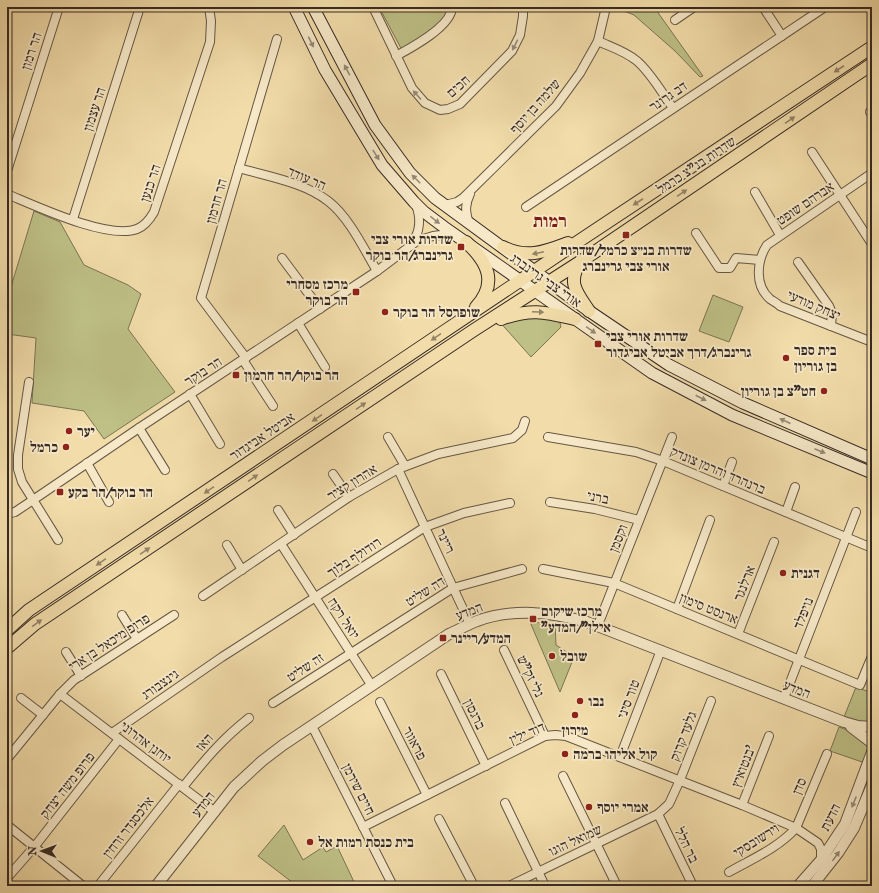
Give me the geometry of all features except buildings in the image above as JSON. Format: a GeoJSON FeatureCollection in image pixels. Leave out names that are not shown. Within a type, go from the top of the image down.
{"type":"FeatureCollection","features":[{"type":"Feature","properties":{"kind":"main road","name":"אורי צבי גרינברג"},"geometry":{"type":"LineString","coordinates":[[294,7],[325,70],[369,145],[382,165],[414,202],[429,216],[659,377],[732,415],[872,473]]}},
{"type":"Feature","properties":{"kind":"main road","name":"אורי צבי גרינברג"},"geometry":{"type":"LineString","coordinates":[[313,7],[375,125],[410,174],[435,198],[589,311],[669,365],[743,403],[872,459]]}},
{"type":"Feature","properties":{"kind":"main road","name":"שדרות בנ\"צ כרמל"},"geometry":{"type":"LineString","coordinates":[[535,271],[872,47]]}},
{"type":"Feature","properties":{"kind":"main road","name":"שדרות בנ\"צ כרמל"},"geometry":{"type":"LineString","coordinates":[[536,291],[872,64]]}},
{"type":"Feature","properties":{"kind":"main road"},"geometry":{"type":"LineString","coordinates":[[503,247],[515,252],[530,254],[548,250],[588,235]]}},
{"type":"Feature","properties":{"kind":"main road"},"geometry":{"type":"LineString","coordinates":[[462,239],[480,255],[486,264],[488,273],[488,289],[483,299],[469,316]]}},
{"type":"Feature","properties":{"kind":"main road"},"geometry":{"type":"LineString","coordinates":[[580,262],[575,270],[573,279],[574,286],[577,294],[589,311]]}},
{"type":"Feature","properties":{"kind":"main road","name":"אביטל אביגדור"},"geometry":{"type":"LineString","coordinates":[[7,630],[29,610],[535,271]]}},
{"type":"Feature","properties":{"kind":"main road"},"geometry":{"type":"LineString","coordinates":[[7,648],[35,624],[474,330],[536,291]]}},
{"type":"Feature","properties":{"kind":"main road"},"geometry":{"type":"LineString","coordinates":[[474,330],[521,312],[546,313],[575,319]]}},
{"type":"Feature","properties":{"kind":"street","name":"הר רמון"},"geometry":{"type":"LineString","coordinates":[[7,171],[59,7]]}},
{"type":"Feature","properties":{"kind":"street","name":"הר עצמון"},"geometry":{"type":"LineString","coordinates":[[73,220],[140,7]]}},
{"type":"Feature","properties":{"kind":"street","name":"הר כנען"},"geometry":{"type":"LineString","coordinates":[[7,194],[73,220],[104,230],[124,232],[137,229],[147,223],[154,212],[210,42],[211,21],[209,7]]}},
{"type":"Feature","properties":{"kind":"street","name":"חכים"},"geometry":{"type":"LineString","coordinates":[[373,7],[412,88],[425,103],[440,110],[455,107],[460,104],[512,51],[520,35],[523,7]]}},
{"type":"Feature","properties":{"kind":"street"},"geometry":{"type":"LineString","coordinates":[[396,56],[423,41],[447,19],[452,12],[452,7]]}},
{"type":"Feature","properties":{"kind":"street","name":"שלמה בן יוסף"},"geometry":{"type":"LineString","coordinates":[[445,206],[457,202],[474,188],[556,106],[580,74],[598,41],[606,7]]}},
{"type":"Feature","properties":{"kind":"street"},"geometry":{"type":"LineString","coordinates":[[675,20],[694,7]]}},
{"type":"Feature","properties":{"kind":"street"},"geometry":{"type":"LineString","coordinates":[[763,7],[782,36]]}},
{"type":"Feature","properties":{"kind":"street","name":"דב גרונר"},"geometry":{"type":"LineString","coordinates":[[526,207],[825,7]]}},
{"type":"Feature","properties":{"kind":"street","name":"הר חרמון"},"geometry":{"type":"LineString","coordinates":[[245,359],[201,298],[277,39]]}},
{"type":"Feature","properties":{"kind":"street"},"geometry":{"type":"LineString","coordinates":[[598,41],[622,51],[637,61],[647,72],[673,108]]}},
{"type":"Feature","properties":{"kind":"street"},"geometry":{"type":"LineString","coordinates":[[812,152],[872,244]]}},
{"type":"Feature","properties":{"kind":"street","name":"הר עודד"},"geometry":{"type":"LineString","coordinates":[[239,168],[297,185],[313,192],[329,202],[349,225],[377,271]]}},
{"type":"Feature","properties":{"kind":"street","name":"אברהם שופט"},"geometry":{"type":"LineString","coordinates":[[759,276],[760,260],[767,245],[872,173]]}},
{"type":"Feature","properties":{"kind":"street","name":"שלמה בן יוסף"},"geometry":{"type":"LineString","coordinates":[[469,223],[466,212],[467,200],[474,188]]}},
{"type":"Feature","properties":{"kind":"street"},"geometry":{"type":"LineString","coordinates":[[755,192],[780,235]]}},
{"type":"Feature","properties":{"kind":"street","name":"הר בוקר"},"geometry":{"type":"LineString","coordinates":[[410,246],[415,239],[419,225],[418,211],[414,202]]}},
{"type":"Feature","properties":{"kind":"street"},"geometry":{"type":"LineString","coordinates":[[696,233],[719,268],[730,268],[736,258],[760,260]]}},
{"type":"Feature","properties":{"kind":"street","name":"הר בוקר"},"geometry":{"type":"LineString","coordinates":[[7,514],[15,512],[190,394],[377,271],[410,246],[425,237],[449,235],[462,239]]}},
{"type":"Feature","properties":{"kind":"street"},"geometry":{"type":"LineString","coordinates":[[282,258],[320,309]]}},
{"type":"Feature","properties":{"kind":"street"},"geometry":{"type":"LineString","coordinates":[[798,262],[829,306],[832,314],[831,326]]}},
{"type":"Feature","properties":{"kind":"street","name":"יצחק מודעי"},"geometry":{"type":"LineString","coordinates":[[759,276],[762,288],[769,298],[780,306],[872,342]]}},
{"type":"Feature","properties":{"kind":"street"},"geometry":{"type":"LineString","coordinates":[[298,323],[325,367]]}},
{"type":"Feature","properties":{"kind":"street"},"geometry":{"type":"LineString","coordinates":[[245,359],[273,406]]}},
{"type":"Feature","properties":{"kind":"street"},"geometry":{"type":"LineString","coordinates":[[29,382],[18,455],[18,469],[22,482],[58,540]]}},
{"type":"Feature","properties":{"kind":"street"},"geometry":{"type":"LineString","coordinates":[[190,394],[220,444]]}},
{"type":"Feature","properties":{"kind":"street","name":"אהרון קציר"},"geometry":{"type":"LineString","coordinates":[[203,596],[349,497],[402,467],[438,454],[513,438],[522,430],[525,421]]}},
{"type":"Feature","properties":{"kind":"street"},"geometry":{"type":"LineString","coordinates":[[139,428],[165,470]]}},
{"type":"Feature","properties":{"kind":"street","name":"ריינר"},"geometry":{"type":"LineString","coordinates":[[388,437],[402,467],[425,527],[470,624]]}},
{"type":"Feature","properties":{"kind":"street","name":"ברנהרד והרמן צונדק"},"geometry":{"type":"LineString","coordinates":[[548,437],[636,452],[664,461],[872,548]]}},
{"type":"Feature","properties":{"kind":"street","name":"וקסמן"},"geometry":{"type":"LineString","coordinates":[[598,625],[664,461],[672,437]]}},
{"type":"Feature","properties":{"kind":"street"},"geometry":{"type":"LineString","coordinates":[[724,486],[732,462]]}},
{"type":"Feature","properties":{"kind":"street"},"geometry":{"type":"LineString","coordinates":[[87,463],[109,502]]}},
{"type":"Feature","properties":{"kind":"street"},"geometry":{"type":"LineString","coordinates":[[333,474],[349,497]]}},
{"type":"Feature","properties":{"kind":"street"},"geometry":{"type":"LineString","coordinates":[[786,512],[795,487]]}},
{"type":"Feature","properties":{"kind":"street","name":"ברני"},"geometry":{"type":"LineString","coordinates":[[550,502],[595,509],[639,520]]}},
{"type":"Feature","properties":{"kind":"street","name":"רודולף בלוך"},"geometry":{"type":"LineString","coordinates":[[222,657],[425,527],[464,513],[510,503]]}},
{"type":"Feature","properties":{"kind":"street"},"geometry":{"type":"LineString","coordinates":[[278,510],[294,535]]}},
{"type":"Feature","properties":{"kind":"street","name":"נויפלד"},"geometry":{"type":"LineString","coordinates":[[784,698],[856,512]]}},
{"type":"Feature","properties":{"kind":"street"},"geometry":{"type":"LineString","coordinates":[[677,609],[710,520]]}},
{"type":"Feature","properties":{"kind":"street","name":"ארלנגר"},"geometry":{"type":"LineString","coordinates":[[738,634],[774,542]]}},
{"type":"Feature","properties":{"kind":"street","name":"יואל רקח"},"geometry":{"type":"LineString","coordinates":[[280,544],[372,686]]}},
{"type":"Feature","properties":{"kind":"street"},"geometry":{"type":"LineString","coordinates":[[227,545],[242,570]]}},
{"type":"Feature","properties":{"kind":"street","name":"דה שליט"},"geometry":{"type":"LineString","coordinates":[[351,653],[453,588],[522,569]]}},
{"type":"Feature","properties":{"kind":"street","name":"ארנסט סימון"},"geometry":{"type":"LineString","coordinates":[[543,569],[614,583],[860,685],[872,656]]}},
{"type":"Feature","properties":{"kind":"street","name":"המדע"},"geometry":{"type":"LineString","coordinates":[[156,886],[234,788],[262,761],[282,745],[449,634],[470,624],[501,615],[527,612],[560,616],[598,625],[844,722],[858,726],[872,727]]}},
{"type":"Feature","properties":{"kind":"street"},"geometry":{"type":"LineString","coordinates":[[122,615],[137,639]]}},
{"type":"Feature","properties":{"kind":"street","name":"פרופ מיכאל בן ארי"},"geometry":{"type":"LineString","coordinates":[[7,759],[60,694],[74,680],[174,615]]}},
{"type":"Feature","properties":{"kind":"street","name":"נלי זק\"ש"},"geometry":{"type":"LineString","coordinates":[[504,650],[546,736]]}},
{"type":"Feature","properties":{"kind":"street","name":"טור סיני"},"geometry":{"type":"LineString","coordinates":[[620,757],[661,650]]}},
{"type":"Feature","properties":{"kind":"street"},"geometry":{"type":"LineString","coordinates":[[66,652],[81,676]]}},
{"type":"Feature","properties":{"kind":"street","name":"זה שליט"},"geometry":{"type":"LineString","coordinates":[[273,702],[351,653]]}},
{"type":"Feature","properties":{"kind":"street","name":"גינצבורג"},"geometry":{"type":"LineString","coordinates":[[112,733],[222,657]]}},
{"type":"Feature","properties":{"kind":"street","name":"ברגסון"},"geometry":{"type":"LineString","coordinates":[[441,674],[486,766]]}},
{"type":"Feature","properties":{"kind":"street","name":"יוחנן אהרוני"},"geometry":{"type":"LineString","coordinates":[[60,694],[215,812]]}},
{"type":"Feature","properties":{"kind":"street"},"geometry":{"type":"LineString","coordinates":[[21,698],[43,715]]}},
{"type":"Feature","properties":{"kind":"street","name":"גלעד קרוק"},"geometry":{"type":"LineString","coordinates":[[680,780],[711,701]]}},
{"type":"Feature","properties":{"kind":"street","name":"פראוור"},"geometry":{"type":"LineString","coordinates":[[380,702],[427,795]]}},
{"type":"Feature","properties":{"kind":"street","name":"האז"},"geometry":{"type":"LineString","coordinates":[[181,786],[216,747],[249,718]]}},
{"type":"Feature","properties":{"kind":"street","name":"המדע"},"geometry":{"type":"LineString","coordinates":[[844,722],[872,743]]}},
{"type":"Feature","properties":{"kind":"street","name":"חיים שירמן"},"geometry":{"type":"LineString","coordinates":[[312,726],[393,886]]}},
{"type":"Feature","properties":{"kind":"street"},"geometry":{"type":"LineString","coordinates":[[872,733],[872,743]]}},
{"type":"Feature","properties":{"kind":"street","name":"דוד ילין"},"geometry":{"type":"LineString","coordinates":[[364,827],[546,736],[555,735],[566,736],[742,805],[796,828],[816,841]]}},
{"type":"Feature","properties":{"kind":"street","name":"בנטואיץ'"},"geometry":{"type":"LineString","coordinates":[[742,805],[769,736]]}},
{"type":"Feature","properties":{"kind":"street","name":"פרופ משה יצחק"},"geometry":{"type":"LineString","coordinates":[[7,878],[35,846],[119,739]]}},
{"type":"Feature","properties":{"kind":"street","name":"הדעת"},"geometry":{"type":"LineString","coordinates":[[798,886],[821,860],[845,824],[872,752]]}},
{"type":"Feature","properties":{"kind":"street","name":"סדן"},"geometry":{"type":"LineString","coordinates":[[796,828],[827,754]]}},
{"type":"Feature","properties":{"kind":"street"},"geometry":{"type":"LineString","coordinates":[[563,776],[617,886]]}},
{"type":"Feature","properties":{"kind":"street","name":"שמואל הוגו"},"geometry":{"type":"LineString","coordinates":[[510,886],[658,814],[669,804],[680,780]]}},
{"type":"Feature","properties":{"kind":"street","name":"הדעת"},"geometry":{"type":"LineString","coordinates":[[812,886],[838,853],[851,833],[872,785]]}},
{"type":"Feature","properties":{"kind":"street","name":"אלכסנדר זרחין"},"geometry":{"type":"LineString","coordinates":[[98,886],[181,786]]}},
{"type":"Feature","properties":{"kind":"street"},"geometry":{"type":"LineString","coordinates":[[505,804],[545,886]]}},
{"type":"Feature","properties":{"kind":"street","name":"בר הלל"},"geometry":{"type":"LineString","coordinates":[[658,814],[693,886]]}},
{"type":"Feature","properties":{"kind":"street"},"geometry":{"type":"LineString","coordinates":[[439,819],[474,886]]}},
{"type":"Feature","properties":{"kind":"street"},"geometry":{"type":"LineString","coordinates":[[7,825],[83,886]]}},
{"type":"Feature","properties":{"kind":"street","name":"וירשובסקי"},"geometry":{"type":"LineString","coordinates":[[729,872],[779,844],[796,828]]}},
{"type":"Feature","properties":{"kind":"street"},"geometry":{"type":"LineString","coordinates":[[816,841],[826,842],[835,839]]}},
{"type":"Feature","properties":{"kind":"street"},"geometry":{"type":"LineString","coordinates":[[816,841],[821,849],[821,860]]}},
{"type":"Feature","properties":{"kind":"street","name":"המדע"},"geometry":{"type":"LineString","coordinates":[[160,886],[172,867]]}},
{"type":"Feature","properties":{"kind":"green space"},"geometry":{"type":"Polygon","coordinates":[[[379,7],[450,7],[447,19],[403,52],[379,7]]]}},
{"type":"Feature","properties":{"kind":"green space"},"geometry":{"type":"Polygon","coordinates":[[[614,7],[654,7],[703,76],[700,77],[675,51],[634,15],[614,7]]]}},
{"type":"Feature","properties":{"kind":"green space"},"geometry":{"type":"Polygon","coordinates":[[[34,211],[60,222],[84,265],[128,285],[141,294],[128,329],[175,392],[104,439],[84,411],[32,403],[36,338],[7,334],[7,300],[34,211]]]}},
{"type":"Feature","properties":{"kind":"green space"},"geometry":{"type":"Polygon","coordinates":[[[713,295],[743,307],[729,342],[699,331],[713,295]]]}},
{"type":"Feature","properties":{"kind":"green space"},"geometry":{"type":"Polygon","coordinates":[[[558,315],[561,327],[531,357],[498,320],[558,315]]]}},
{"type":"Feature","properties":{"kind":"green space"},"geometry":{"type":"Polygon","coordinates":[[[530,622],[555,624],[556,645],[574,657],[560,692],[530,622]]]}},
{"type":"Feature","properties":{"kind":"green space"},"geometry":{"type":"Polygon","coordinates":[[[856,687],[872,693],[872,724],[870,725],[844,717],[856,687]]]}},
{"type":"Feature","properties":{"kind":"green space"},"geometry":{"type":"Polygon","coordinates":[[[839,727],[853,732],[867,741],[869,746],[869,754],[865,763],[830,751],[839,727]]]}},
{"type":"Feature","properties":{"kind":"green space"},"geometry":{"type":"Polygon","coordinates":[[[284,825],[303,860],[323,847],[326,852],[337,846],[356,886],[297,886],[258,856],[284,825]]]}},
{"type":"Feature","properties":{"kind":"place","name":"שדרות בנ״צ כרמל/שדרות אורי צבי גרינברג"},"geometry":{"type":"Point","coordinates":[626,235]}},
{"type":"Feature","properties":{"kind":"place","name":"שדרות אורי צבי גרינברג/הר בוקר"},"geometry":{"type":"Point","coordinates":[461,247]}},
{"type":"Feature","properties":{"kind":"place","name":"מרכז מסחרי הר בוקר"},"geometry":{"type":"Point","coordinates":[356,292]}},
{"type":"Feature","properties":{"kind":"place","name":"שופרסל הר בוקר"},"geometry":{"type":"Point","coordinates":[385,312]}},
{"type":"Feature","properties":{"kind":"place","name":"שדרות אורי צבי גרינברג/דרך אביטל אביגדור"},"geometry":{"type":"Point","coordinates":[598,344]}},
{"type":"Feature","properties":{"kind":"place","name":"בית ספר בן גוריון"},"geometry":{"type":"Point","coordinates":[786,358]}},
{"type":"Feature","properties":{"kind":"place","name":"הר בוקר/הר חרמון"},"geometry":{"type":"Point","coordinates":[236,375]}},
{"type":"Feature","properties":{"kind":"place","name":"חט\"צ בן גוריון"},"geometry":{"type":"Point","coordinates":[824,391]}},
{"type":"Feature","properties":{"kind":"place","name":"יער"},"geometry":{"type":"Point","coordinates":[69,431]}},
{"type":"Feature","properties":{"kind":"place","name":"כרמל"},"geometry":{"type":"Point","coordinates":[66,447]}},
{"type":"Feature","properties":{"kind":"place","name":"הר בוקר/הר בקע"},"geometry":{"type":"Point","coordinates":[60,492]}},
{"type":"Feature","properties":{"kind":"place","name":"דגנית"},"geometry":{"type":"Point","coordinates":[783,573]}},
{"type":"Feature","properties":{"kind":"place","name":"מרכז שיקום \"אילן\"/המדע"},"geometry":{"type":"Point","coordinates":[533,619]}},
{"type":"Feature","properties":{"kind":"place","name":"המדע/ריינר"},"geometry":{"type":"Point","coordinates":[443,638]}},
{"type":"Feature","properties":{"kind":"place","name":"שובל"},"geometry":{"type":"Point","coordinates":[552,656]}},
{"type":"Feature","properties":{"kind":"place","name":"נבו"},"geometry":{"type":"Point","coordinates":[580,701]}},
{"type":"Feature","properties":{"kind":"place","name":"מירון"},"geometry":{"type":"Point","coordinates":[575,715]}},
{"type":"Feature","properties":{"kind":"place","name":"קול אליהו ברמה"},"geometry":{"type":"Point","coordinates":[565,754]}},
{"type":"Feature","properties":{"kind":"place","name":"אמרי יוסף"},"geometry":{"type":"Point","coordinates":[589,807]}},
{"type":"Feature","properties":{"kind":"place","name":"בית כנסת רמות אל"},"geometry":{"type":"Point","coordinates":[310,842]}},
{"type":"Feature","properties":{"kind":"district","name":"רמות"},"geometry":{"type":"Point","coordinates":[550,221]}}]}
